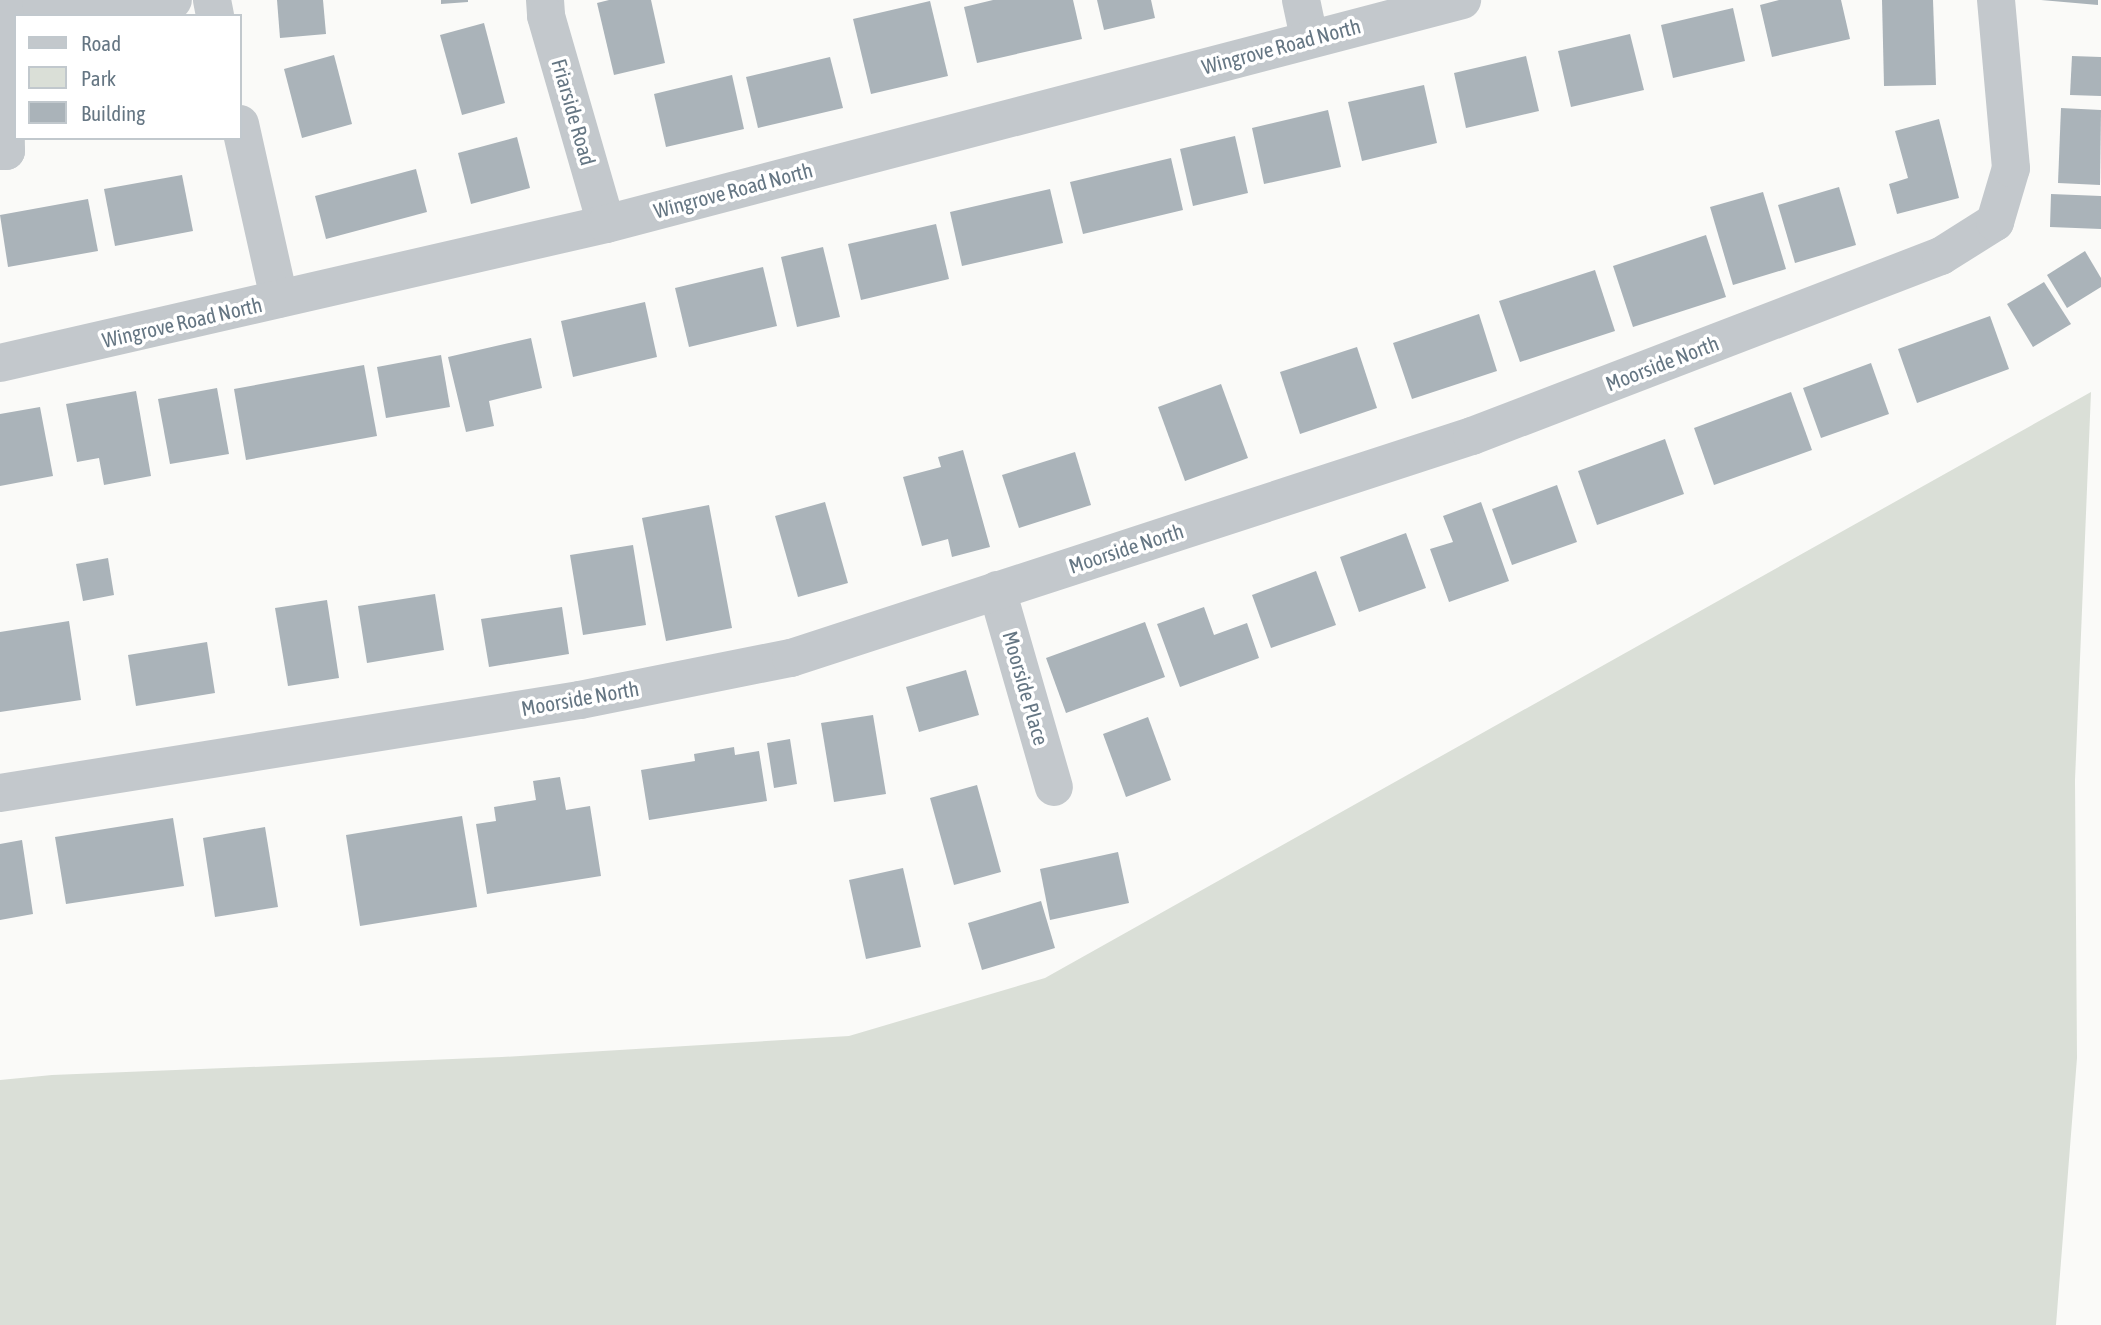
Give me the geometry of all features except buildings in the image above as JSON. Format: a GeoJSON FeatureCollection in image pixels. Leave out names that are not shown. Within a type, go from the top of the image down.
{"type":"FeatureCollection","features":[{"type":"Feature","properties":{"kind":"street"},"geometry":{"type":"LineString","coordinates":[[0,151],[6,150],[2,5],[173,0]]}},
{"type":"Feature","properties":{"kind":"street","name":"Friarside Road"},"geometry":{"type":"LineString","coordinates":[[545,0],[546,16],[606,223]]}},
{"type":"Feature","properties":{"kind":"street"},"geometry":{"type":"LineString","coordinates":[[1301,0],[1310,38]]}},
{"type":"Feature","properties":{"kind":"street","name":"Wingrove Road North"},"geometry":{"type":"LineString","coordinates":[[0,363],[606,223],[1462,0]]}},
{"type":"Feature","properties":{"kind":"street","name":"Moorside North"},"geometry":{"type":"LineString","coordinates":[[0,793],[580,700],[791,658],[1472,436],[1941,256],[1995,222],[2011,168],[1996,0]]}},
{"type":"Feature","properties":{"kind":"street"},"geometry":{"type":"LineString","coordinates":[[242,133],[279,299]]}},
{"type":"Feature","properties":{"kind":"street","name":"Moorside Place"},"geometry":{"type":"LineString","coordinates":[[998,590],[1054,787]]}},
{"type":"Feature","properties":{"kind":"green space"},"geometry":{"type":"Polygon","coordinates":[[[2091,392],[2075,780],[2077,1058],[2056,1325],[0,1325],[0,1080],[52,1075],[502,1057],[849,1036],[1045,978],[2091,392]]]}}]}
